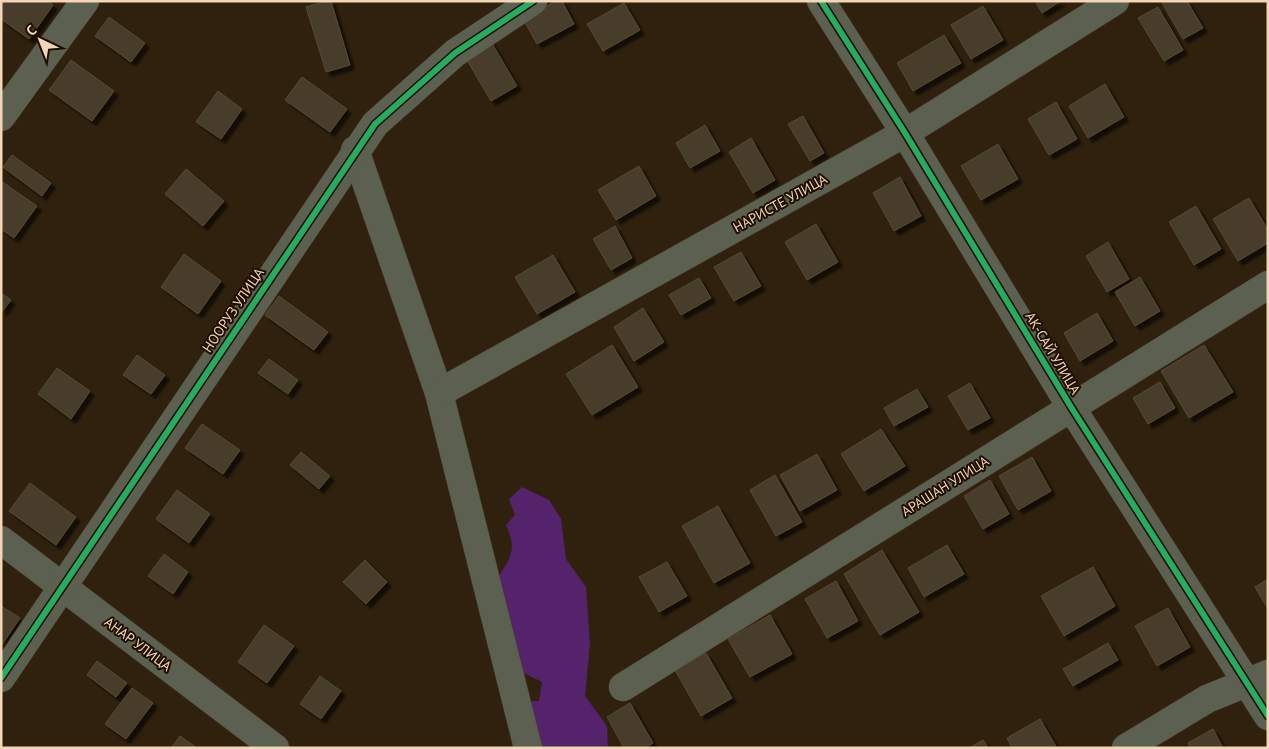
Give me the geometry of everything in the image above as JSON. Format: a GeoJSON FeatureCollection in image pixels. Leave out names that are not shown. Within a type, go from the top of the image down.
{"type":"FeatureCollection","features":[{"type":"Feature","properties":{"kind":"street"},"geometry":{"type":"LineString","coordinates":[[1,117],[85,1]]}},
{"type":"Feature","properties":{"kind":"street","name":"НООРУЗ УЛИЦА"},"geometry":{"type":"LineString","coordinates":[[1,678],[355,150],[375,124],[455,53],[533,1]]}},
{"type":"Feature","properties":{"kind":"street","name":"АК-САЙ УЛИЦА"},"geometry":{"type":"LineString","coordinates":[[821,1],[905,133],[1071,407],[1258,678],[1268,716]]}},
{"type":"Feature","properties":{"kind":"street","name":"НАРИСТЕ УЛИЦА"},"geometry":{"type":"LineString","coordinates":[[439,393],[905,133],[1115,1]]}},
{"type":"Feature","properties":{"kind":"street"},"geometry":{"type":"LineString","coordinates":[[355,150],[439,393],[528,748]]}},
{"type":"Feature","properties":{"kind":"street","name":"АРАШАН УЛИЦА"},"geometry":{"type":"LineString","coordinates":[[623,687],[1268,285]]}},
{"type":"Feature","properties":{"kind":"street","name":"АНАР УЛИЦА"},"geometry":{"type":"LineString","coordinates":[[1,540],[275,748]]}},
{"type":"Feature","properties":{"kind":"street"},"geometry":{"type":"LineString","coordinates":[[1126,748],[1207,699],[1258,678]]}},
{"type":"Feature","properties":{"kind":"shaded area"},"geometry":{"type":"Polygon","coordinates":[[[522,487],[549,500],[561,519],[566,559],[586,587],[590,643],[585,696],[607,726],[608,748],[536,748],[524,701],[539,701],[542,682],[518,670],[496,581],[511,554],[512,548],[510,534],[506,525],[515,515],[509,499],[522,487]]]}},
{"type":"Feature","properties":{"kind":"building"},"geometry":{"type":"Polygon","coordinates":[[[1,1],[47,1],[53,5],[29,39],[1,19],[1,1]]]}},
{"type":"Feature","properties":{"kind":"building"},"geometry":{"type":"Polygon","coordinates":[[[331,1],[350,65],[326,72],[306,7],[331,1]]]}},
{"type":"Feature","properties":{"kind":"building"},"geometry":{"type":"Polygon","coordinates":[[[556,1],[562,1],[574,24],[537,44],[523,19],[556,1]]]}},
{"type":"Feature","properties":{"kind":"building"},"geometry":{"type":"Polygon","coordinates":[[[1035,1],[1061,1],[1042,13],[1035,1]]]}},
{"type":"Feature","properties":{"kind":"building"},"geometry":{"type":"Polygon","coordinates":[[[1161,1],[1187,1],[1203,28],[1183,39],[1161,1]]]}},
{"type":"Feature","properties":{"kind":"building"},"geometry":{"type":"Polygon","coordinates":[[[624,3],[640,30],[603,51],[587,24],[624,3]]]}},
{"type":"Feature","properties":{"kind":"building"},"geometry":{"type":"Polygon","coordinates":[[[983,6],[1003,40],[971,59],[951,25],[983,6]]]}},
{"type":"Feature","properties":{"kind":"building"},"geometry":{"type":"Polygon","coordinates":[[[1158,7],[1183,50],[1164,61],[1138,18],[1158,7]]]}},
{"type":"Feature","properties":{"kind":"building"},"geometry":{"type":"Polygon","coordinates":[[[109,17],[145,43],[131,62],[95,36],[109,17]]]}},
{"type":"Feature","properties":{"kind":"building"},"geometry":{"type":"Polygon","coordinates":[[[944,35],[961,63],[913,91],[897,63],[944,35]]]}},
{"type":"Feature","properties":{"kind":"building"},"geometry":{"type":"Polygon","coordinates":[[[490,40],[517,86],[491,101],[464,55],[490,40]]]}},
{"type":"Feature","properties":{"kind":"building"},"geometry":{"type":"Polygon","coordinates":[[[71,60],[114,91],[92,121],[49,90],[71,60]]]}},
{"type":"Feature","properties":{"kind":"building"},"geometry":{"type":"Polygon","coordinates":[[[302,77],[347,109],[330,132],[285,100],[302,77]]]}},
{"type":"Feature","properties":{"kind":"building"},"geometry":{"type":"Polygon","coordinates":[[[1105,84],[1124,117],[1088,138],[1069,106],[1105,84]]]}},
{"type":"Feature","properties":{"kind":"building"},"geometry":{"type":"Polygon","coordinates":[[[218,91],[242,109],[221,139],[196,122],[218,91]]]}},
{"type":"Feature","properties":{"kind":"building"},"geometry":{"type":"Polygon","coordinates":[[[1056,102],[1077,139],[1049,155],[1028,119],[1056,102]]]}},
{"type":"Feature","properties":{"kind":"building"},"geometry":{"type":"Polygon","coordinates":[[[803,116],[824,153],[810,161],[788,124],[803,116]]]}},
{"type":"Feature","properties":{"kind":"building"},"geometry":{"type":"Polygon","coordinates":[[[705,125],[720,151],[690,168],[676,143],[705,125]]]}},
{"type":"Feature","properties":{"kind":"building"},"geometry":{"type":"Polygon","coordinates":[[[751,138],[775,180],[753,193],[729,152],[751,138]]]}},
{"type":"Feature","properties":{"kind":"building"},"geometry":{"type":"Polygon","coordinates":[[[998,144],[1018,179],[981,200],[961,166],[998,144]]]}},
{"type":"Feature","properties":{"kind":"building"},"geometry":{"type":"Polygon","coordinates":[[[12,155],[51,183],[42,196],[3,167],[12,155]]]}},
{"type":"Feature","properties":{"kind":"building"},"geometry":{"type":"Polygon","coordinates":[[[639,166],[656,196],[616,220],[598,190],[639,166]]]}},
{"type":"Feature","properties":{"kind":"building"},"geometry":{"type":"Polygon","coordinates":[[[186,169],[224,201],[203,226],[165,194],[186,169]]]}},
{"type":"Feature","properties":{"kind":"building"},"geometry":{"type":"Polygon","coordinates":[[[900,177],[921,216],[894,231],[873,193],[900,177]]]}},
{"type":"Feature","properties":{"kind":"building"},"geometry":{"type":"Polygon","coordinates":[[[1,181],[37,206],[14,238],[1,229],[1,181]]]}},
{"type":"Feature","properties":{"kind":"building"},"geometry":{"type":"Polygon","coordinates":[[[1249,198],[1268,230],[1268,243],[1238,261],[1213,219],[1249,198]]]}},
{"type":"Feature","properties":{"kind":"building"},"geometry":{"type":"Polygon","coordinates":[[[1196,206],[1221,249],[1194,265],[1169,222],[1196,206]]]}},
{"type":"Feature","properties":{"kind":"building"},"geometry":{"type":"Polygon","coordinates":[[[816,224],[838,262],[807,280],[785,242],[816,224]]]}},
{"type":"Feature","properties":{"kind":"building"},"geometry":{"type":"Polygon","coordinates":[[[615,226],[632,258],[611,270],[593,239],[615,226]]]}},
{"type":"Feature","properties":{"kind":"building"},"geometry":{"type":"Polygon","coordinates":[[[1108,242],[1129,279],[1107,292],[1086,256],[1108,242]]]}},
{"type":"Feature","properties":{"kind":"building"},"geometry":{"type":"Polygon","coordinates":[[[741,252],[761,286],[734,301],[714,267],[741,252]]]}},
{"type":"Feature","properties":{"kind":"building"},"geometry":{"type":"Polygon","coordinates":[[[184,254],[221,281],[198,314],[161,287],[184,254]]]}},
{"type":"Feature","properties":{"kind":"building"},"geometry":{"type":"Polygon","coordinates":[[[553,255],[575,292],[537,314],[515,277],[553,255]]]}},
{"type":"Feature","properties":{"kind":"building"},"geometry":{"type":"Polygon","coordinates":[[[1140,277],[1160,311],[1135,326],[1115,292],[1140,277]]]}},
{"type":"Feature","properties":{"kind":"building"},"geometry":{"type":"Polygon","coordinates":[[[699,278],[711,298],[681,315],[669,295],[699,278]]]}},
{"type":"Feature","properties":{"kind":"building"},"geometry":{"type":"Polygon","coordinates":[[[1,293],[11,300],[1,313],[1,293]]]}},
{"type":"Feature","properties":{"kind":"building"},"geometry":{"type":"Polygon","coordinates":[[[279,296],[328,332],[314,350],[265,315],[279,296]]]}},
{"type":"Feature","properties":{"kind":"building"},"geometry":{"type":"Polygon","coordinates":[[[643,308],[664,342],[634,361],[614,327],[643,308]]]}},
{"type":"Feature","properties":{"kind":"building"},"geometry":{"type":"Polygon","coordinates":[[[1097,313],[1113,341],[1080,361],[1064,333],[1097,313]]]}},
{"type":"Feature","properties":{"kind":"building"},"geometry":{"type":"Polygon","coordinates":[[[612,345],[638,387],[592,415],[566,374],[612,345]]]}},
{"type":"Feature","properties":{"kind":"building"},"geometry":{"type":"Polygon","coordinates":[[[1204,345],[1233,392],[1189,418],[1161,371],[1204,345]]]}},
{"type":"Feature","properties":{"kind":"building"},"geometry":{"type":"Polygon","coordinates":[[[137,355],[165,375],[151,394],[123,375],[137,355]]]}},
{"type":"Feature","properties":{"kind":"building"},"geometry":{"type":"Polygon","coordinates":[[[269,359],[298,380],[288,394],[258,373],[269,359]]]}},
{"type":"Feature","properties":{"kind":"building"},"geometry":{"type":"Polygon","coordinates":[[[57,368],[90,391],[71,419],[38,394],[57,368]]]}},
{"type":"Feature","properties":{"kind":"building"},"geometry":{"type":"Polygon","coordinates":[[[1160,382],[1175,408],[1148,424],[1133,398],[1160,382]]]}},
{"type":"Feature","properties":{"kind":"building"},"geometry":{"type":"Polygon","coordinates":[[[970,383],[990,418],[968,430],[948,396],[970,383]]]}},
{"type":"Feature","properties":{"kind":"building"},"geometry":{"type":"Polygon","coordinates":[[[917,389],[928,407],[894,426],[884,408],[917,389]]]}},
{"type":"Feature","properties":{"kind":"building"},"geometry":{"type":"Polygon","coordinates":[[[202,424],[240,450],[223,474],[185,448],[202,424]]]}},
{"type":"Feature","properties":{"kind":"building"},"geometry":{"type":"Polygon","coordinates":[[[881,429],[905,466],[864,491],[841,454],[881,429]]]}},
{"type":"Feature","properties":{"kind":"building"},"geometry":{"type":"Polygon","coordinates":[[[301,452],[330,476],[319,489],[290,465],[301,452]]]}},
{"type":"Feature","properties":{"kind":"building"},"geometry":{"type":"Polygon","coordinates":[[[817,454],[837,490],[800,511],[780,475],[817,454]]]}},
{"type":"Feature","properties":{"kind":"building"},"geometry":{"type":"Polygon","coordinates":[[[1032,457],[1051,491],[1018,510],[999,476],[1032,457]]]}},
{"type":"Feature","properties":{"kind":"building"},"geometry":{"type":"Polygon","coordinates":[[[775,475],[802,522],[776,536],[750,490],[775,475]]]}},
{"type":"Feature","properties":{"kind":"building"},"geometry":{"type":"Polygon","coordinates":[[[990,480],[1009,514],[983,529],[964,496],[990,480]]]}},
{"type":"Feature","properties":{"kind":"building"},"geometry":{"type":"Polygon","coordinates":[[[30,483],[76,517],[56,545],[9,511],[30,483]]]}},
{"type":"Feature","properties":{"kind":"building"},"geometry":{"type":"Polygon","coordinates":[[[177,490],[210,514],[189,543],[156,519],[177,490]]]}},
{"type":"Feature","properties":{"kind":"building"},"geometry":{"type":"Polygon","coordinates":[[[718,506],[750,563],[714,583],[682,526],[718,506]]]}},
{"type":"Feature","properties":{"kind":"building"},"geometry":{"type":"Polygon","coordinates":[[[947,545],[964,574],[924,597],[908,568],[947,545]]]}},
{"type":"Feature","properties":{"kind":"building"},"geometry":{"type":"Polygon","coordinates":[[[882,550],[919,612],[880,635],[844,574],[882,550]]]}},
{"type":"Feature","properties":{"kind":"building"},"geometry":{"type":"Polygon","coordinates":[[[164,554],[188,572],[173,594],[148,576],[164,554]]]}},
{"type":"Feature","properties":{"kind":"building"},"geometry":{"type":"Polygon","coordinates":[[[365,560],[387,582],[366,604],[343,582],[365,560]]]}},
{"type":"Feature","properties":{"kind":"building"},"geometry":{"type":"Polygon","coordinates":[[[667,562],[687,596],[659,612],[639,577],[667,562]]]}},
{"type":"Feature","properties":{"kind":"building"},"geometry":{"type":"Polygon","coordinates":[[[1093,567],[1115,606],[1064,636],[1041,596],[1093,567]]]}},
{"type":"Feature","properties":{"kind":"building"},"geometry":{"type":"Polygon","coordinates":[[[1268,579],[1268,609],[1255,587],[1268,579]]]}},
{"type":"Feature","properties":{"kind":"building"},"geometry":{"type":"Polygon","coordinates":[[[836,581],[858,621],[827,638],[805,599],[836,581]]]}},
{"type":"Feature","properties":{"kind":"building"},"geometry":{"type":"Polygon","coordinates":[[[1,606],[20,618],[1,646],[1,606]]]}},
{"type":"Feature","properties":{"kind":"building"},"geometry":{"type":"Polygon","coordinates":[[[1168,608],[1190,647],[1157,666],[1135,626],[1168,608]]]}},
{"type":"Feature","properties":{"kind":"building"},"geometry":{"type":"Polygon","coordinates":[[[770,615],[792,654],[750,677],[728,639],[770,615]]]}},
{"type":"Feature","properties":{"kind":"building"},"geometry":{"type":"Polygon","coordinates":[[[264,625],[294,646],[267,683],[238,662],[264,625]]]}},
{"type":"Feature","properties":{"kind":"building"},"geometry":{"type":"Polygon","coordinates":[[[1108,643],[1118,660],[1073,686],[1063,669],[1108,643]]]}},
{"type":"Feature","properties":{"kind":"building"},"geometry":{"type":"Polygon","coordinates":[[[706,653],[732,698],[701,716],[675,670],[706,653]]]}},
{"type":"Feature","properties":{"kind":"building"},"geometry":{"type":"Polygon","coordinates":[[[97,661],[127,683],[116,697],[87,675],[97,661]]]}},
{"type":"Feature","properties":{"kind":"building"},"geometry":{"type":"Polygon","coordinates":[[[320,676],[341,691],[321,719],[300,704],[320,676]]]}},
{"type":"Feature","properties":{"kind":"building"},"geometry":{"type":"Polygon","coordinates":[[[132,688],[153,703],[126,739],[105,724],[132,688]]]}},
{"type":"Feature","properties":{"kind":"building"},"geometry":{"type":"Polygon","coordinates":[[[630,703],[653,743],[645,748],[624,748],[607,717],[630,703]]]}},
{"type":"Feature","properties":{"kind":"building"},"geometry":{"type":"Polygon","coordinates":[[[1040,719],[1057,748],[1012,748],[1007,738],[1040,719]]]}},
{"type":"Feature","properties":{"kind":"building"},"geometry":{"type":"Polygon","coordinates":[[[1213,729],[1223,748],[1190,748],[1188,743],[1213,729]]]}},
{"type":"Feature","properties":{"kind":"building"},"geometry":{"type":"Polygon","coordinates":[[[180,736],[197,748],[171,748],[180,736]]]}},
{"type":"Feature","properties":{"kind":"building"},"geometry":{"type":"Polygon","coordinates":[[[983,740],[988,748],[969,748],[983,740]]]}},
{"type":"Feature","properties":{"kind":"cycle path"},"geometry":{"type":"LineString","coordinates":[[1,678],[375,124],[455,53],[533,1]]}},
{"type":"Feature","properties":{"kind":"cycle path"},"geometry":{"type":"LineString","coordinates":[[821,1],[905,133],[1071,407],[1268,716]]}}]}
